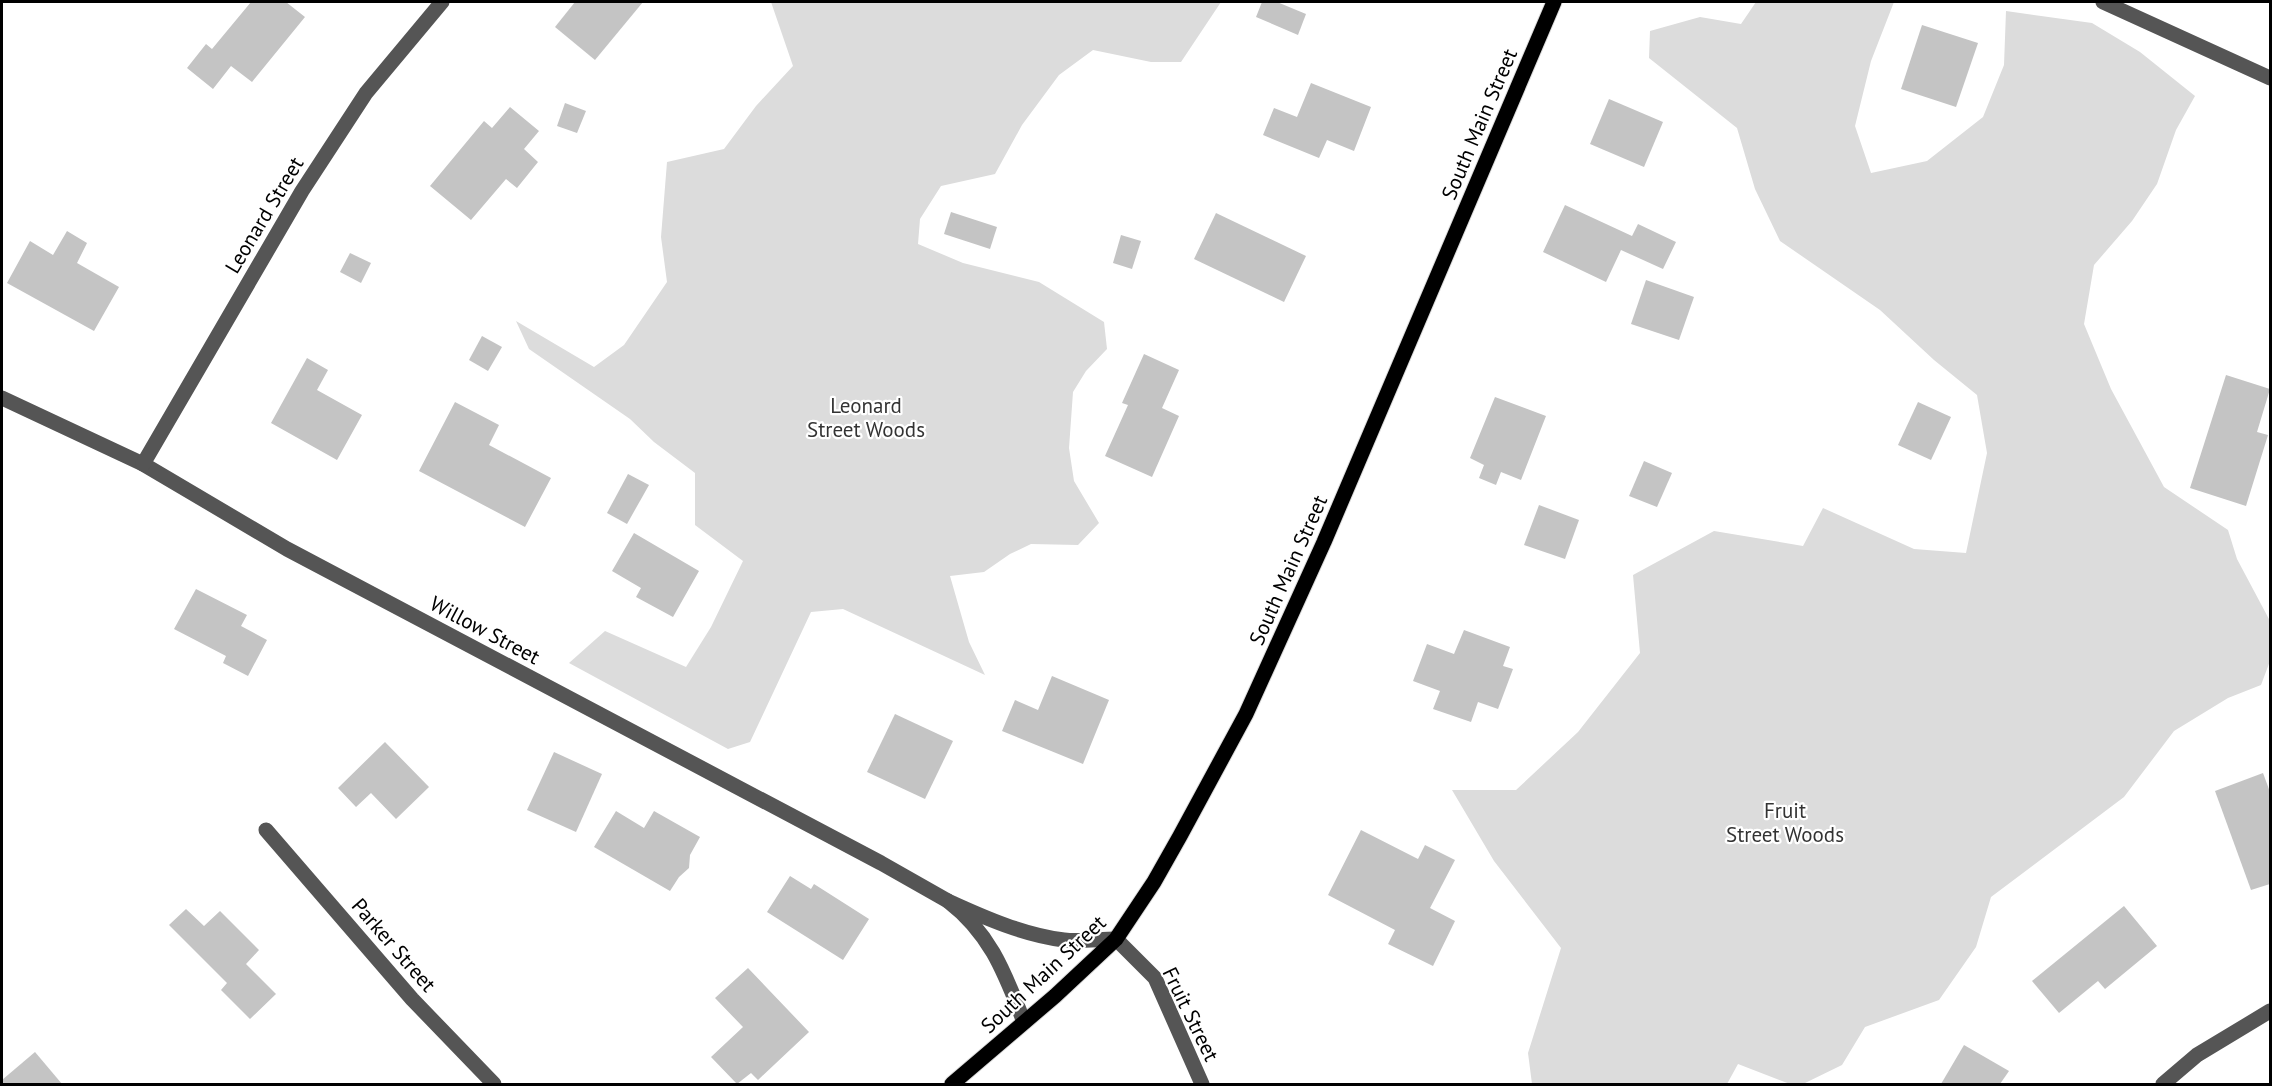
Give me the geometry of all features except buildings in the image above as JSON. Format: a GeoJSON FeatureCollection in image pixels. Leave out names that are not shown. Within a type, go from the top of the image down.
{"type":"FeatureCollection","features":[{"type":"Feature","properties":{"kind":"main road","name":"South Main Street"},"geometry":{"type":"LineString","coordinates":[[952,1084],[1116,939],[1154,882],[1246,714],[1324,542],[1554,2]]}},
{"type":"Feature","properties":{"kind":"street","name":"Leonard Street"},"geometry":{"type":"LineString","coordinates":[[143,464],[250,278],[353,112],[366,93],[442,2]]}},
{"type":"Feature","properties":{"kind":"street"},"geometry":{"type":"LineString","coordinates":[[2103,2],[2271,78]]}},
{"type":"Feature","properties":{"kind":"street","name":"Willow Street"},"geometry":{"type":"LineString","coordinates":[[2,398],[143,464],[287,549],[870,857],[948,901]]}},
{"type":"Feature","properties":{"kind":"street","name":"Parker Street"},"geometry":{"type":"LineString","coordinates":[[266,830],[412,999],[494,1084]]}},
{"type":"Feature","properties":{"kind":"street"},"geometry":{"type":"LineString","coordinates":[[948,901],[980,916],[1035,934],[1066,940],[1116,939]]}},
{"type":"Feature","properties":{"kind":"street"},"geometry":{"type":"LineString","coordinates":[[948,901],[964,914],[990,945],[1003,969],[1024,1022]]}},
{"type":"Feature","properties":{"kind":"street","name":"Fruit Street"},"geometry":{"type":"LineString","coordinates":[[1116,939],[1155,978],[1202,1084]]}},
{"type":"Feature","properties":{"kind":"street"},"geometry":{"type":"LineString","coordinates":[[2163,1084],[2197,1055],[2271,1011]]}},
{"type":"Feature","properties":{"kind":"green space","name":"Leonard Street Woods"},"geometry":{"type":"Polygon","coordinates":[[[771,2],[1221,2],[1181,62],[1151,62],[1093,50],[1059,75],[1022,125],[995,174],[941,186],[920,219],[918,244],[963,263],[1039,282],[1104,322],[1107,349],[1086,371],[1073,392],[1069,448],[1074,481],[1099,523],[1078,545],[1031,544],[1010,554],[984,572],[950,576],[969,642],[985,675],[843,609],[811,612],[750,742],[728,749],[569,663],[605,631],[686,667],[711,627],[743,561],[695,525],[695,473],[654,442],[630,419],[529,349],[516,321],[594,367],[624,345],[667,282],[661,237],[667,162],[724,149],[756,106],[793,66],[771,2]]]}},
{"type":"Feature","properties":{"kind":"green space","name":"Fruit Street Woods"},"geometry":{"type":"Polygon","coordinates":[[[1756,2],[1894,2],[1871,61],[1855,126],[1871,173],[1927,161],[1983,117],[2004,65],[2006,11],[2092,23],[2140,52],[2195,96],[2176,130],[2157,184],[2132,221],[2094,265],[2084,324],[2111,389],[2164,487],[2228,530],[2237,559],[2270,621],[2270,661],[2261,685],[2228,698],[2174,731],[2124,797],[1991,897],[1976,947],[1939,1000],[1865,1027],[1842,1065],[1803,1084],[1790,1084],[1738,1064],[1727,1084],[1532,1084],[1528,1053],[1561,948],[1494,861],[1452,790],[1516,790],[1578,732],[1640,653],[1633,575],[1714,531],[1803,546],[1823,508],[1914,549],[1966,553],[1987,453],[1977,395],[1934,360],[1880,310],[1780,241],[1755,189],[1737,128],[1649,58],[1650,31],[1700,17],[1741,24],[1756,2]]]}}]}
